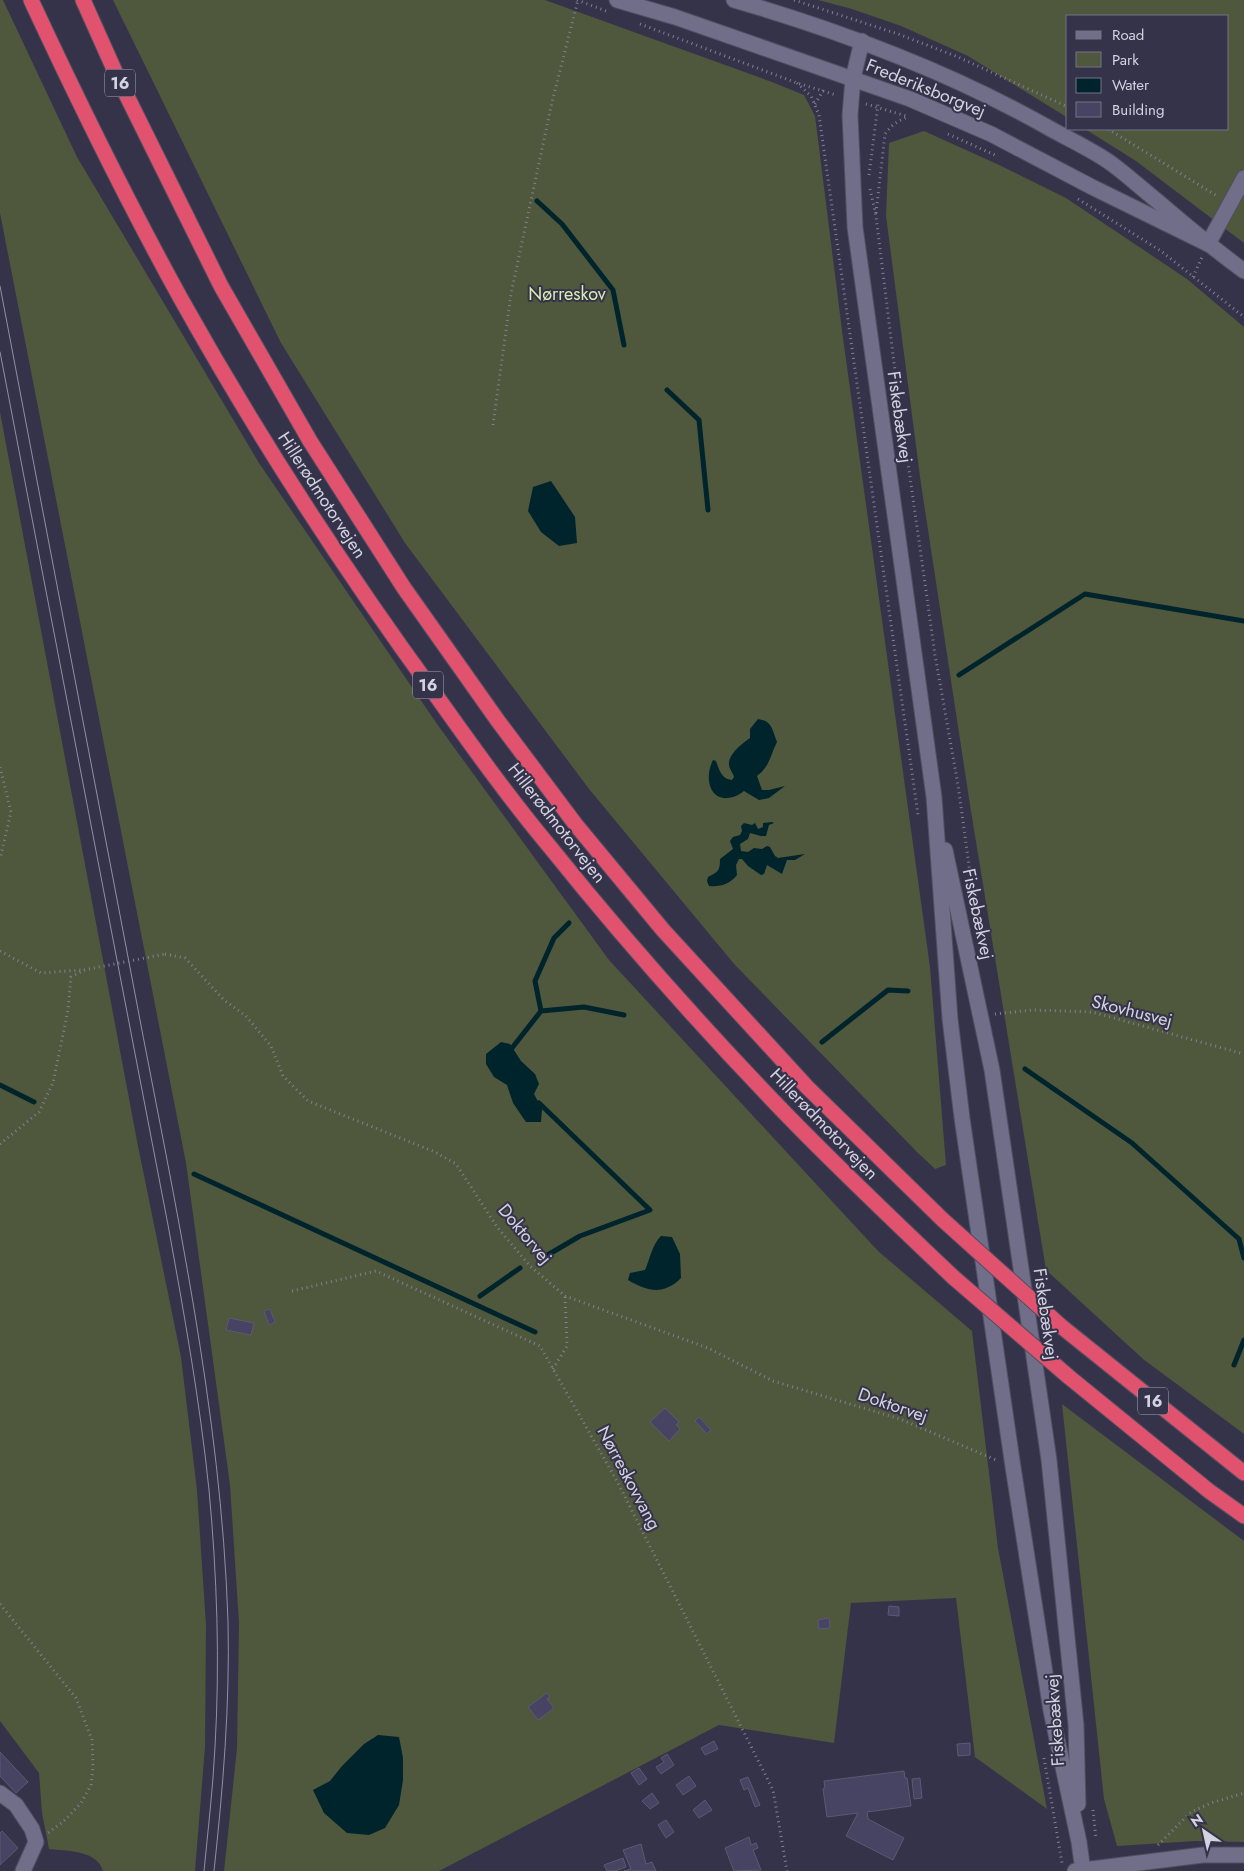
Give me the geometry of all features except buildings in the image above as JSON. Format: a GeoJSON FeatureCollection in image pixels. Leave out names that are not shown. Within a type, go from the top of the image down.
{"type":"FeatureCollection","features":[{"type":"Feature","properties":{"kind":"highway","name":"Hillerødmotorvejen"},"geometry":{"type":"LineString","coordinates":[[31,0],[76,96],[181,299],[273,454],[378,615],[470,744],[547,845],[639,954],[781,1109],[863,1192],[953,1277],[1069,1377],[1209,1491],[1244,1516]]}},
{"type":"Feature","properties":{"kind":"highway","name":"Hillerødmotorvejen"},"geometry":{"type":"LineString","coordinates":[[83,0],[117,76],[221,286],[310,441],[404,588],[498,721],[570,817],[663,930],[807,1087],[943,1220],[1062,1327],[1244,1473]]}},
{"type":"Feature","properties":{"kind":"street","name":"Frederiksborgvej"},"geometry":{"type":"LineString","coordinates":[[734,0],[780,13],[862,41],[976,89],[1112,164],[1244,272]]}},
{"type":"Feature","properties":{"kind":"street","name":"Frederiksborgvej"},"geometry":{"type":"LineString","coordinates":[[614,7],[675,17],[880,88],[991,134],[1092,187],[1208,244]]}},
{"type":"Feature","properties":{"kind":"street","name":"Fiskebækvej"},"geometry":{"type":"LineString","coordinates":[[862,41],[853,78],[850,115],[855,227],[934,797],[950,1019],[962,1118],[1051,1711],[1079,1842]]}},
{"type":"Feature","properties":{"kind":"street"},"geometry":{"type":"LineString","coordinates":[[1208,244],[1244,178]]}},
{"type":"Feature","properties":{"kind":"street","name":"Fiskebækvej"},"geometry":{"type":"LineString","coordinates":[[934,797],[992,1070],[1049,1460],[1076,1724],[1080,1871]]}},
{"type":"Feature","properties":{"kind":"street"},"geometry":{"type":"LineString","coordinates":[[0,1794],[16,1805],[32,1829],[36,1842],[23,1871]]}},
{"type":"Feature","properties":{"kind":"street"},"geometry":{"type":"LineString","coordinates":[[1080,1871],[1203,1856],[1244,1855]]}},
{"type":"Feature","properties":{"kind":"path"},"geometry":{"type":"LineString","coordinates":[[493,425],[511,294],[552,102],[578,0],[614,7]]}},
{"type":"Feature","properties":{"kind":"path"},"geometry":{"type":"LineString","coordinates":[[794,0],[898,34],[958,57],[1066,106]]}},
{"type":"Feature","properties":{"kind":"path"},"geometry":{"type":"LineString","coordinates":[[637,23],[797,83]]}},
{"type":"Feature","properties":{"kind":"path"},"geometry":{"type":"LineString","coordinates":[[892,53],[898,34]]}},
{"type":"Feature","properties":{"kind":"path"},"geometry":{"type":"LineString","coordinates":[[880,88],[869,174],[871,198],[876,216],[885,134],[898,121],[909,117]]}},
{"type":"Feature","properties":{"kind":"path"},"geometry":{"type":"LineString","coordinates":[[1110,130],[1230,204]]}},
{"type":"Feature","properties":{"kind":"path"},"geometry":{"type":"LineString","coordinates":[[944,132],[1003,159]]}},
{"type":"Feature","properties":{"kind":"path"},"geometry":{"type":"LineString","coordinates":[[1077,198],[1161,251],[1244,317]]}},
{"type":"Feature","properties":{"kind":"path"},"geometry":{"type":"LineString","coordinates":[[1193,277],[1208,244]]}},
{"type":"Feature","properties":{"kind":"path"},"geometry":{"type":"LineString","coordinates":[[0,767],[11,812],[0,859]]}},
{"type":"Feature","properties":{"kind":"path","name":"Doktorvej"},"geometry":{"type":"LineString","coordinates":[[0,951],[42,973],[84,970],[165,954],[186,958],[224,1000],[246,1016],[271,1046],[282,1076],[308,1101],[435,1152],[456,1164],[497,1227],[530,1266],[565,1296],[708,1348],[773,1381],[900,1419],[1013,1467]]}},
{"type":"Feature","properties":{"kind":"path"},"geometry":{"type":"LineString","coordinates":[[0,1144],[39,1112],[53,1084],[68,1010],[72,977],[84,970]]}},
{"type":"Feature","properties":{"kind":"path","name":"Skovhusvej"},"geometry":{"type":"LineString","coordinates":[[981,1016],[1033,1010],[1092,1012],[1244,1054]]}},
{"type":"Feature","properties":{"kind":"path","name":"Nørreskovvang"},"geometry":{"type":"LineString","coordinates":[[292,1291],[376,1271],[540,1346],[618,1483],[773,1790],[787,1871]]}},
{"type":"Feature","properties":{"kind":"path"},"geometry":{"type":"LineString","coordinates":[[554,1369],[567,1346],[565,1296]]}},
{"type":"Feature","properties":{"kind":"path"},"geometry":{"type":"LineString","coordinates":[[0,1604],[76,1698],[92,1740],[93,1766],[91,1785],[81,1803],[64,1820],[36,1842]]}},
{"type":"Feature","properties":{"kind":"path"},"geometry":{"type":"LineString","coordinates":[[1143,1862],[1191,1812],[1211,1803],[1244,1793]]}},
{"type":"Feature","properties":{"kind":"green space"},"geometry":{"type":"Polygon","coordinates":[[[0,0],[3,0],[77,157],[259,463],[437,724],[609,960],[878,1251],[972,1331],[998,1548],[1047,1809],[975,1757],[956,1598],[851,1603],[834,1743],[719,1725],[439,1871],[224,1871],[237,1748],[239,1623],[230,1485],[186,1163],[0,213],[0,0]]]}},
{"type":"Feature","properties":{"kind":"green space","name":"Nørreskov"},"geometry":{"type":"Polygon","coordinates":[[[113,0],[545,0],[804,95],[815,116],[843,338],[930,967],[946,1165],[935,1169],[917,1152],[735,965],[589,789],[405,543],[281,343],[113,0]]]}},
{"type":"Feature","properties":{"kind":"green space"},"geometry":{"type":"Polygon","coordinates":[[[818,0],[1244,0],[1244,243],[1136,161],[1087,130],[1229,130],[1229,15],[1066,15],[1066,117],[968,56],[901,26],[852,9],[818,0]]]}},
{"type":"Feature","properties":{"kind":"green space"},"geometry":{"type":"Polygon","coordinates":[[[924,131],[1066,198],[1187,279],[1244,327],[1244,1434],[1143,1359],[1046,1270],[970,805],[921,484],[886,216],[889,143],[924,131]]]}},
{"type":"Feature","properties":{"kind":"green space"},"geometry":{"type":"Polygon","coordinates":[[[0,412],[137,1141],[181,1357],[197,1490],[206,1625],[205,1747],[195,1871],[103,1871],[100,1864],[88,1855],[72,1851],[49,1849],[42,1813],[39,1773],[0,1721],[0,412]]]}},
{"type":"Feature","properties":{"kind":"green space"},"geometry":{"type":"Polygon","coordinates":[[[1062,1404],[1244,1541],[1244,1842],[1196,1841],[1117,1846],[1104,1799],[1062,1404]]]}},
{"type":"Feature","properties":{"kind":"water"},"geometry":{"type":"Polygon","coordinates":[[[551,481],[575,517],[577,543],[559,546],[541,532],[528,511],[533,487],[551,481]]]}},
{"type":"Feature","properties":{"kind":"water"},"geometry":{"type":"Polygon","coordinates":[[[758,719],[769,724],[777,742],[767,765],[757,776],[762,790],[785,786],[769,798],[759,800],[744,791],[733,797],[718,797],[711,788],[709,781],[710,767],[713,760],[716,761],[723,776],[732,780],[734,777],[729,761],[736,749],[750,738],[750,729],[758,719]]]}},
{"type":"Feature","properties":{"kind":"water"},"geometry":{"type":"Polygon","coordinates":[[[744,823],[752,825],[755,823],[758,829],[763,827],[763,823],[774,823],[769,825],[766,836],[750,833],[748,839],[740,844],[741,851],[748,852],[754,848],[762,849],[767,846],[770,847],[778,858],[805,854],[795,860],[787,860],[782,874],[767,865],[764,874],[761,875],[742,859],[739,859],[736,865],[737,875],[731,881],[717,886],[709,886],[708,877],[718,871],[720,859],[733,849],[730,841],[733,837],[740,835],[742,831],[741,826],[744,823]]]}},
{"type":"Feature","properties":{"kind":"water"},"geometry":{"type":"Polygon","coordinates":[[[501,1042],[510,1044],[521,1061],[535,1074],[539,1084],[534,1094],[542,1109],[541,1122],[526,1122],[513,1103],[507,1085],[494,1077],[486,1064],[486,1054],[501,1042]]]}},
{"type":"Feature","properties":{"kind":"water"},"geometry":{"type":"Polygon","coordinates":[[[661,1236],[672,1237],[680,1254],[681,1278],[668,1287],[656,1290],[642,1287],[628,1280],[630,1273],[645,1270],[653,1248],[661,1236]]]}},
{"type":"Feature","properties":{"kind":"water"},"geometry":{"type":"Polygon","coordinates":[[[378,1735],[399,1737],[403,1758],[403,1780],[399,1805],[385,1828],[369,1835],[347,1833],[324,1813],[313,1790],[330,1781],[364,1744],[378,1735]]]}},
{"type":"Feature","properties":{"kind":"waterway"},"geometry":{"type":"LineString","coordinates":[[537,201],[562,224],[613,290],[624,345]]}},
{"type":"Feature","properties":{"kind":"waterway"},"geometry":{"type":"LineString","coordinates":[[667,390],[699,420],[708,510]]}},
{"type":"Feature","properties":{"kind":"waterway"},"geometry":{"type":"LineString","coordinates":[[959,675],[1085,594],[1244,621]]}},
{"type":"Feature","properties":{"kind":"waterway"},"geometry":{"type":"LineString","coordinates":[[541,1011],[535,981],[554,938],[569,923]]}},
{"type":"Feature","properties":{"kind":"waterway"},"geometry":{"type":"LineString","coordinates":[[822,1042],[888,990],[908,991]]}},
{"type":"Feature","properties":{"kind":"waterway"},"geometry":{"type":"LineString","coordinates":[[512,1048],[541,1011],[584,1007],[624,1015]]}},
{"type":"Feature","properties":{"kind":"waterway"},"geometry":{"type":"LineString","coordinates":[[1025,1069],[1132,1143],[1239,1239],[1244,1258]]}},
{"type":"Feature","properties":{"kind":"waterway"},"geometry":{"type":"LineString","coordinates":[[0,1085],[34,1102]]}},
{"type":"Feature","properties":{"kind":"waterway"},"geometry":{"type":"LineString","coordinates":[[539,1103],[650,1210],[580,1236],[539,1260]]}},
{"type":"Feature","properties":{"kind":"waterway"},"geometry":{"type":"LineString","coordinates":[[194,1174],[535,1332]]}},
{"type":"Feature","properties":{"kind":"waterway"},"geometry":{"type":"LineString","coordinates":[[480,1296],[520,1268]]}},
{"type":"Feature","properties":{"kind":"waterway"},"geometry":{"type":"LineString","coordinates":[[1234,1365],[1244,1340]]}},
{"type":"Feature","properties":{"kind":"tram line"},"geometry":{"type":"LineString","coordinates":[[0,286],[180,1231],[206,1386],[224,1542],[228,1621],[228,1684],[225,1746],[214,1871]]}},
{"type":"Feature","properties":{"kind":"tram line"},"geometry":{"type":"LineString","coordinates":[[0,352],[168,1225],[186,1324],[201,1424],[212,1522],[216,1586],[217,1651],[217,1715],[204,1871]]}}]}
